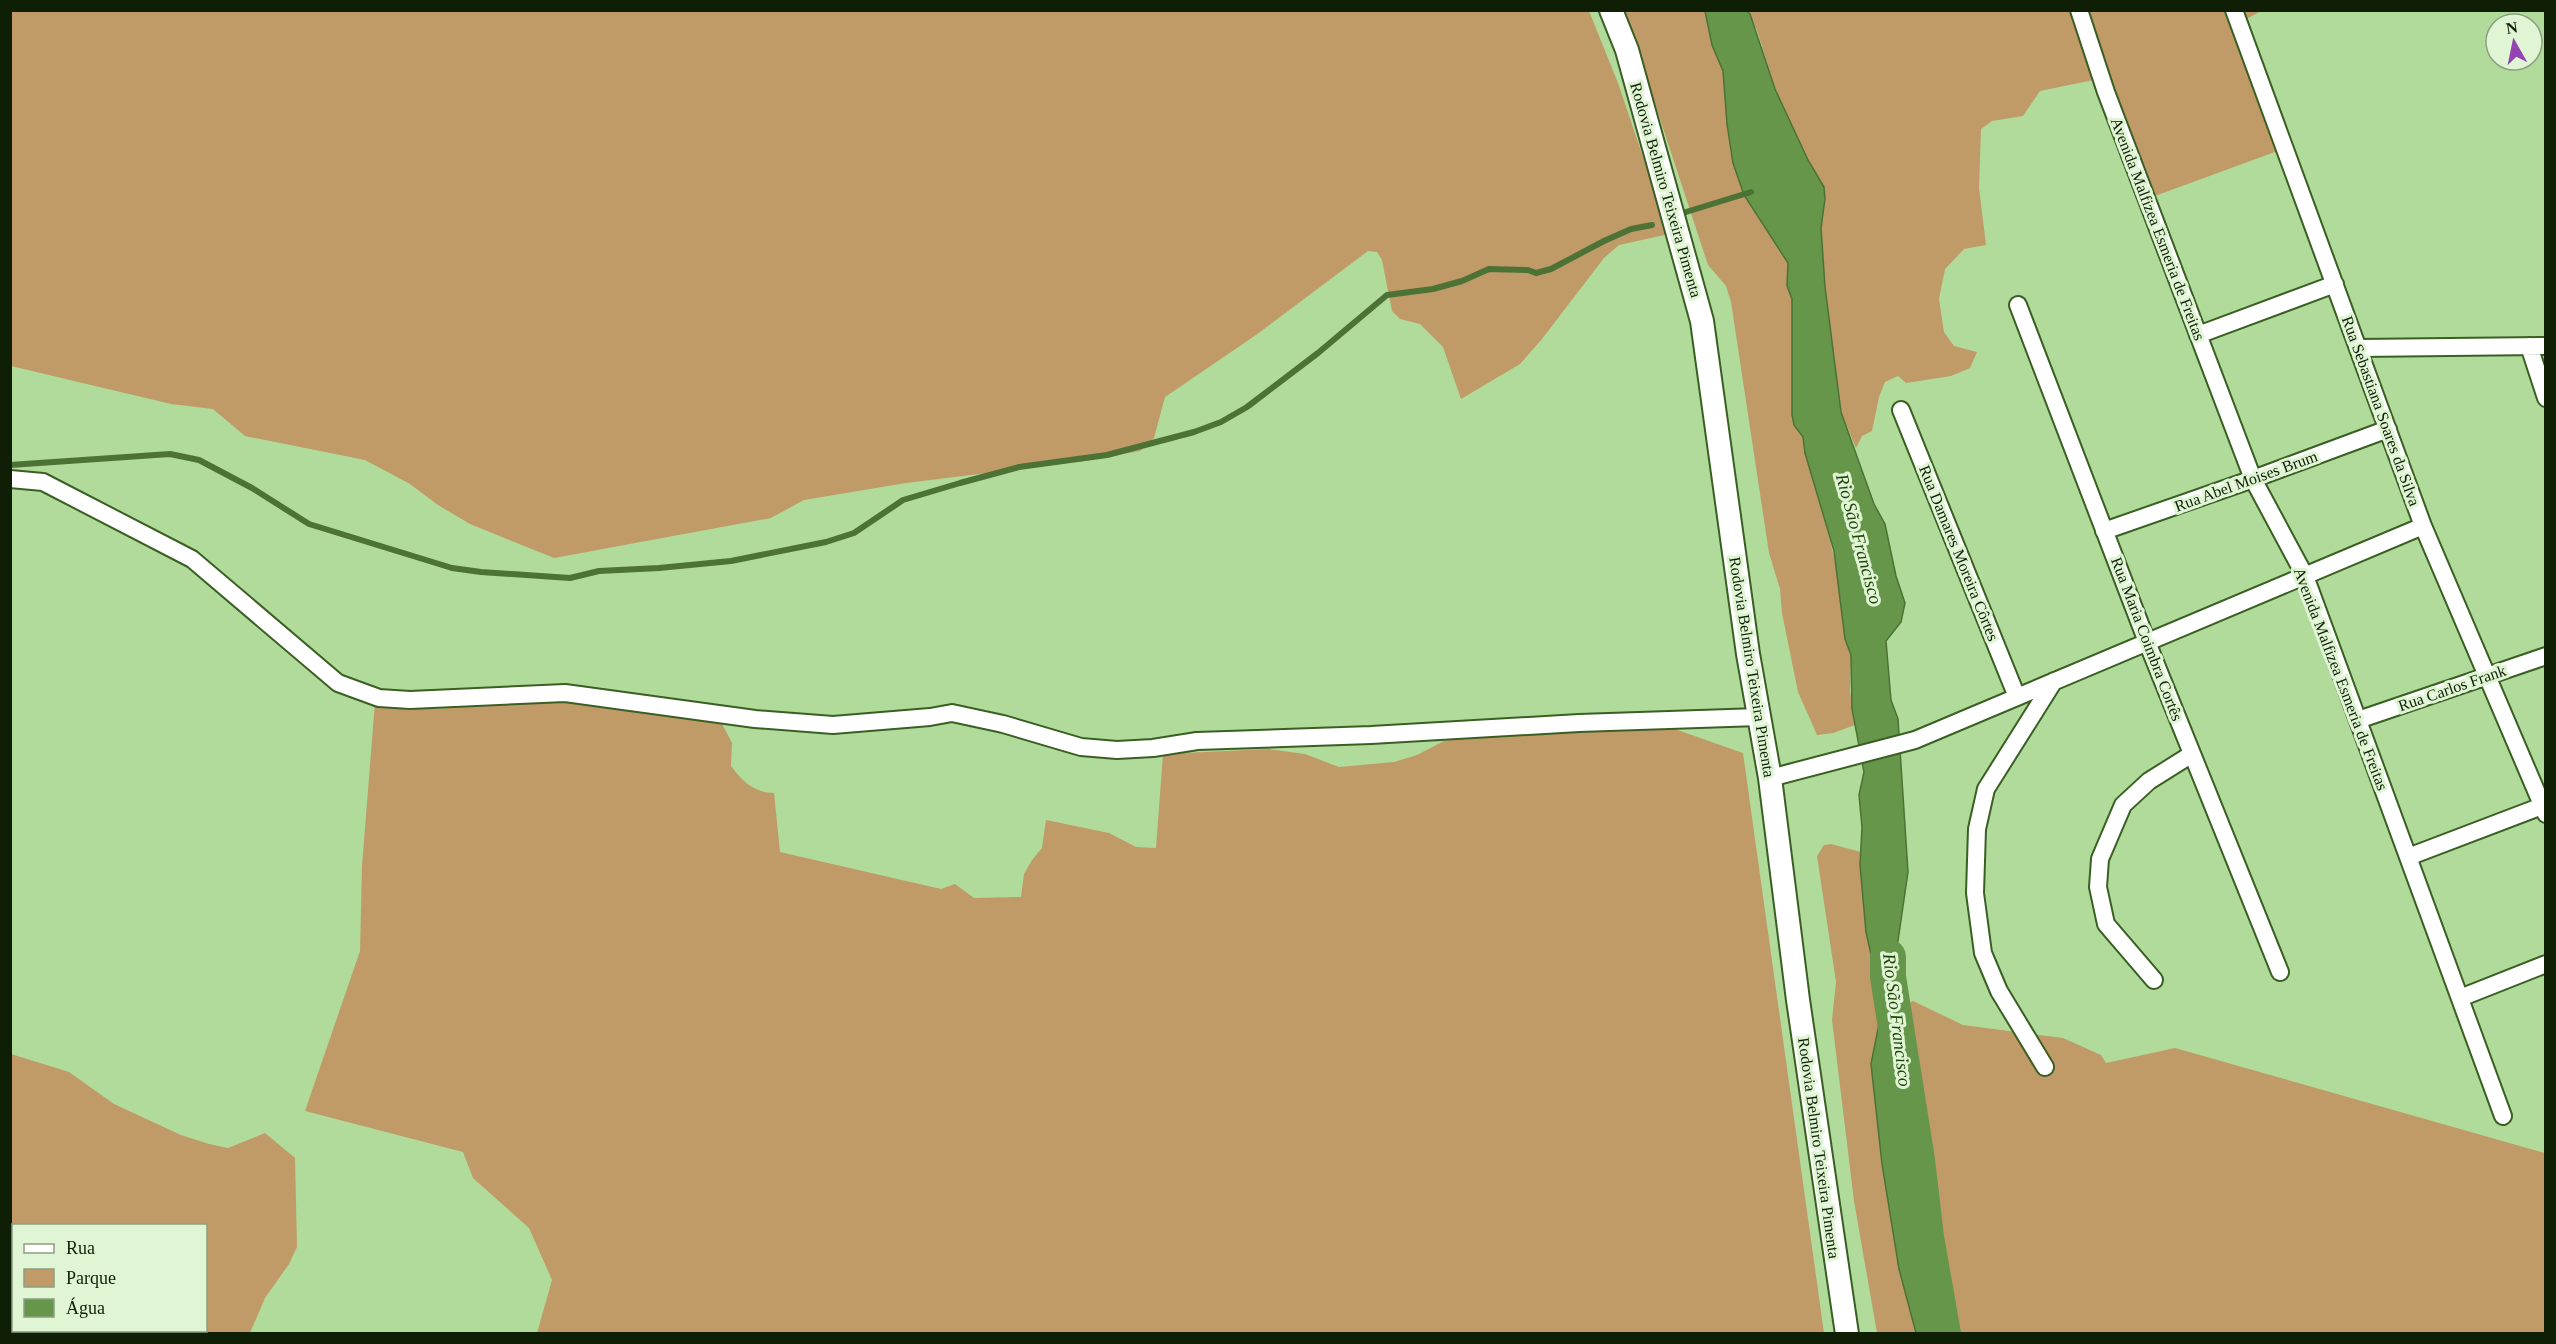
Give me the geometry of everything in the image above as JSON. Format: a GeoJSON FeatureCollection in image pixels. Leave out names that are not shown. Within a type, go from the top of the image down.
{"type":"FeatureCollection","features":[{"type":"Feature","properties":{"kind":"main road","name":"Rodovia Belmiro Teixeira Pimenta"},"geometry":{"type":"LineString","coordinates":[[1611,10],[1628,50],[1702,321],[1748,654],[1770,778],[1800,1011],[1847,1334]]}},
{"type":"Feature","properties":{"kind":"street","name":"Avenida Malfizea Esmeria de Freitas"},"geometry":{"type":"LineString","coordinates":[[2079,10],[2106,92],[2253,479],[2305,576],[2503,1116]]}},
{"type":"Feature","properties":{"kind":"street","name":"Rua Sebastiana Soares da Silva"},"geometry":{"type":"LineString","coordinates":[[2234,10],[2423,526],[2544,810],[2408,857]]}},
{"type":"Feature","properties":{"kind":"street"},"geometry":{"type":"LineString","coordinates":[[2198,336],[2335,284]]}},
{"type":"Feature","properties":{"kind":"street","name":"Rua Maria Coimbra Cortês"},"geometry":{"type":"LineString","coordinates":[[2018,305],[2147,642],[2280,972]]}},
{"type":"Feature","properties":{"kind":"street"},"geometry":{"type":"LineString","coordinates":[[2358,348],[2537,346],[2546,398]]}},
{"type":"Feature","properties":{"kind":"street","name":"Rua Damares Moreira Côrtes"},"geometry":{"type":"LineString","coordinates":[[1901,410],[2017,697]]}},
{"type":"Feature","properties":{"kind":"street","name":"Rua Abel Moises Brum"},"geometry":{"type":"LineString","coordinates":[[2104,531],[2388,429]]}},
{"type":"Feature","properties":{"kind":"street"},"geometry":{"type":"LineString","coordinates":[[10,479],[43,482],[192,559],[339,683],[379,698],[410,700],[565,693],[754,719],[833,725],[952,713],[1003,724],[1080,747],[1117,750],[1197,741],[1759,717]]}},
{"type":"Feature","properties":{"kind":"street"},"geometry":{"type":"LineString","coordinates":[[1770,778],[1915,740],[2423,526]]}},
{"type":"Feature","properties":{"kind":"street","name":"Rua Carlos Frank"},"geometry":{"type":"LineString","coordinates":[[2358,720],[2546,656]]}},
{"type":"Feature","properties":{"kind":"street"},"geometry":{"type":"LineString","coordinates":[[2046,1067],[1999,991],[1983,954],[1975,893],[1977,829],[1986,789],[2054,681]]}},
{"type":"Feature","properties":{"kind":"street"},"geometry":{"type":"LineString","coordinates":[[2154,980],[2106,924],[2098,887],[2100,859],[2123,806],[2149,780],[2192,754]]}},
{"type":"Feature","properties":{"kind":"street"},"geometry":{"type":"LineString","coordinates":[[2460,998],[2546,964]]}},
{"type":"Feature","properties":{"kind":"green space"},"geometry":{"type":"Polygon","coordinates":[[[11,11],[1589,11],[1618,83],[1669,234],[1619,245],[1604,258],[1520,364],[1461,399],[1443,347],[1420,324],[1400,319],[1392,311],[1382,260],[1377,252],[1368,251],[1256,335],[1165,397],[1154,438],[1140,451],[1085,461],[906,483],[804,500],[771,518],[554,558],[470,524],[438,505],[410,484],[365,460],[245,436],[213,409],[171,404],[11,366],[11,11]]]}},
{"type":"Feature","properties":{"kind":"green space"},"geometry":{"type":"Polygon","coordinates":[[[1621,11],[1705,11],[1712,45],[1723,71],[1733,163],[1744,195],[1788,263],[1787,286],[1792,299],[1794,425],[1803,437],[1805,453],[1838,573],[1845,638],[1851,655],[1850,691],[1855,725],[1833,733],[1817,735],[1798,692],[1782,613],[1780,589],[1769,553],[1731,302],[1726,286],[1708,265],[1644,70],[1621,11]]]}},
{"type":"Feature","properties":{"kind":"green space"},"geometry":{"type":"Polygon","coordinates":[[[1747,11],[2261,11],[2241,22],[2283,149],[2144,200],[2103,78],[2040,91],[2023,116],[1992,121],[1981,129],[1979,188],[1986,245],[1964,249],[1945,269],[1939,299],[1944,332],[1954,346],[1977,352],[1970,368],[1951,376],[1906,383],[1898,376],[1885,382],[1879,397],[1872,431],[1862,436],[1856,448],[1841,412],[1825,287],[1821,227],[1825,199],[1824,187],[1808,160],[1775,89],[1757,30],[1747,11]]]}},
{"type":"Feature","properties":{"kind":"green space"},"geometry":{"type":"Polygon","coordinates":[[[593,698],[719,718],[732,743],[731,766],[749,785],[760,791],[774,793],[780,852],[941,889],[955,884],[974,898],[1021,897],[1024,874],[1042,848],[1046,820],[1109,833],[1136,847],[1156,848],[1163,754],[1268,749],[1305,754],[1339,767],[1394,762],[1417,755],[1444,741],[1481,735],[1536,734],[1604,723],[1666,726],[1743,753],[1824,1333],[537,1333],[552,1280],[529,1228],[473,1178],[463,1152],[305,1111],[360,951],[362,866],[375,702],[388,706],[435,709],[593,698]]]}},
{"type":"Feature","properties":{"kind":"green space"},"geometry":{"type":"Polygon","coordinates":[[[1831,844],[1861,852],[1866,932],[1878,986],[1880,1019],[1871,1064],[1882,1164],[1899,1269],[1916,1333],[1877,1333],[1854,1201],[1832,1020],[1836,982],[1817,856],[1824,845],[1831,844]]]}},
{"type":"Feature","properties":{"kind":"green space"},"geometry":{"type":"Polygon","coordinates":[[[1913,1001],[1963,1025],[2063,1038],[2101,1055],[2106,1063],[2175,1048],[2545,1153],[2545,1333],[1941,1333],[1935,1312],[1924,1290],[1934,1243],[1931,1218],[1899,1089],[1901,1052],[1892,1013],[1913,1001]]]}},
{"type":"Feature","properties":{"kind":"green space"},"geometry":{"type":"Polygon","coordinates":[[[11,1054],[69,1072],[114,1104],[181,1135],[228,1148],[265,1133],[295,1158],[297,1247],[289,1264],[265,1298],[250,1333],[11,1333],[11,1054]]]}},
{"type":"Feature","properties":{"kind":"water"},"geometry":{"type":"Polygon","coordinates":[[[1705,11],[1747,11],[1750,14],[1775,89],[1808,160],[1824,187],[1825,199],[1821,228],[1825,287],[1841,412],[1874,504],[1885,524],[1896,576],[1905,603],[1901,622],[1886,641],[1891,700],[1898,719],[1908,872],[1893,975],[1896,989],[1892,1013],[1901,1052],[1899,1089],[1931,1218],[1934,1244],[1924,1290],[1935,1312],[1941,1333],[1916,1333],[1899,1269],[1882,1164],[1871,1064],[1880,1019],[1878,986],[1866,932],[1860,865],[1862,827],[1859,795],[1864,772],[1852,709],[1851,655],[1845,639],[1834,551],[1805,453],[1803,437],[1794,425],[1792,415],[1792,299],[1787,286],[1788,263],[1744,195],[1733,163],[1723,71],[1712,45],[1705,11]]]}},
{"type":"Feature","properties":{"kind":"waterway"},"geometry":{"type":"LineString","coordinates":[[1686,212],[1751,192]]}},
{"type":"Feature","properties":{"kind":"waterway"},"geometry":{"type":"LineString","coordinates":[[10,465],[170,454],[199,460],[252,488],[309,524],[452,568],[481,572],[570,578],[599,571],[731,561],[826,542],[854,533],[903,500],[960,483],[1019,467],[1107,455],[1194,432],[1221,422],[1247,407],[1318,353],[1387,295],[1433,289],[1462,281],[1489,269],[1528,270],[1536,273],[1551,269],[1631,229],[1652,225]]}},
{"type":"Feature","properties":{"kind":"waterway","name":"Rio São Francisco"},"geometry":{"type":"LineString","coordinates":[[1888,957],[1888,977],[1917,1160],[1926,1237],[1943,1334]]}}]}
